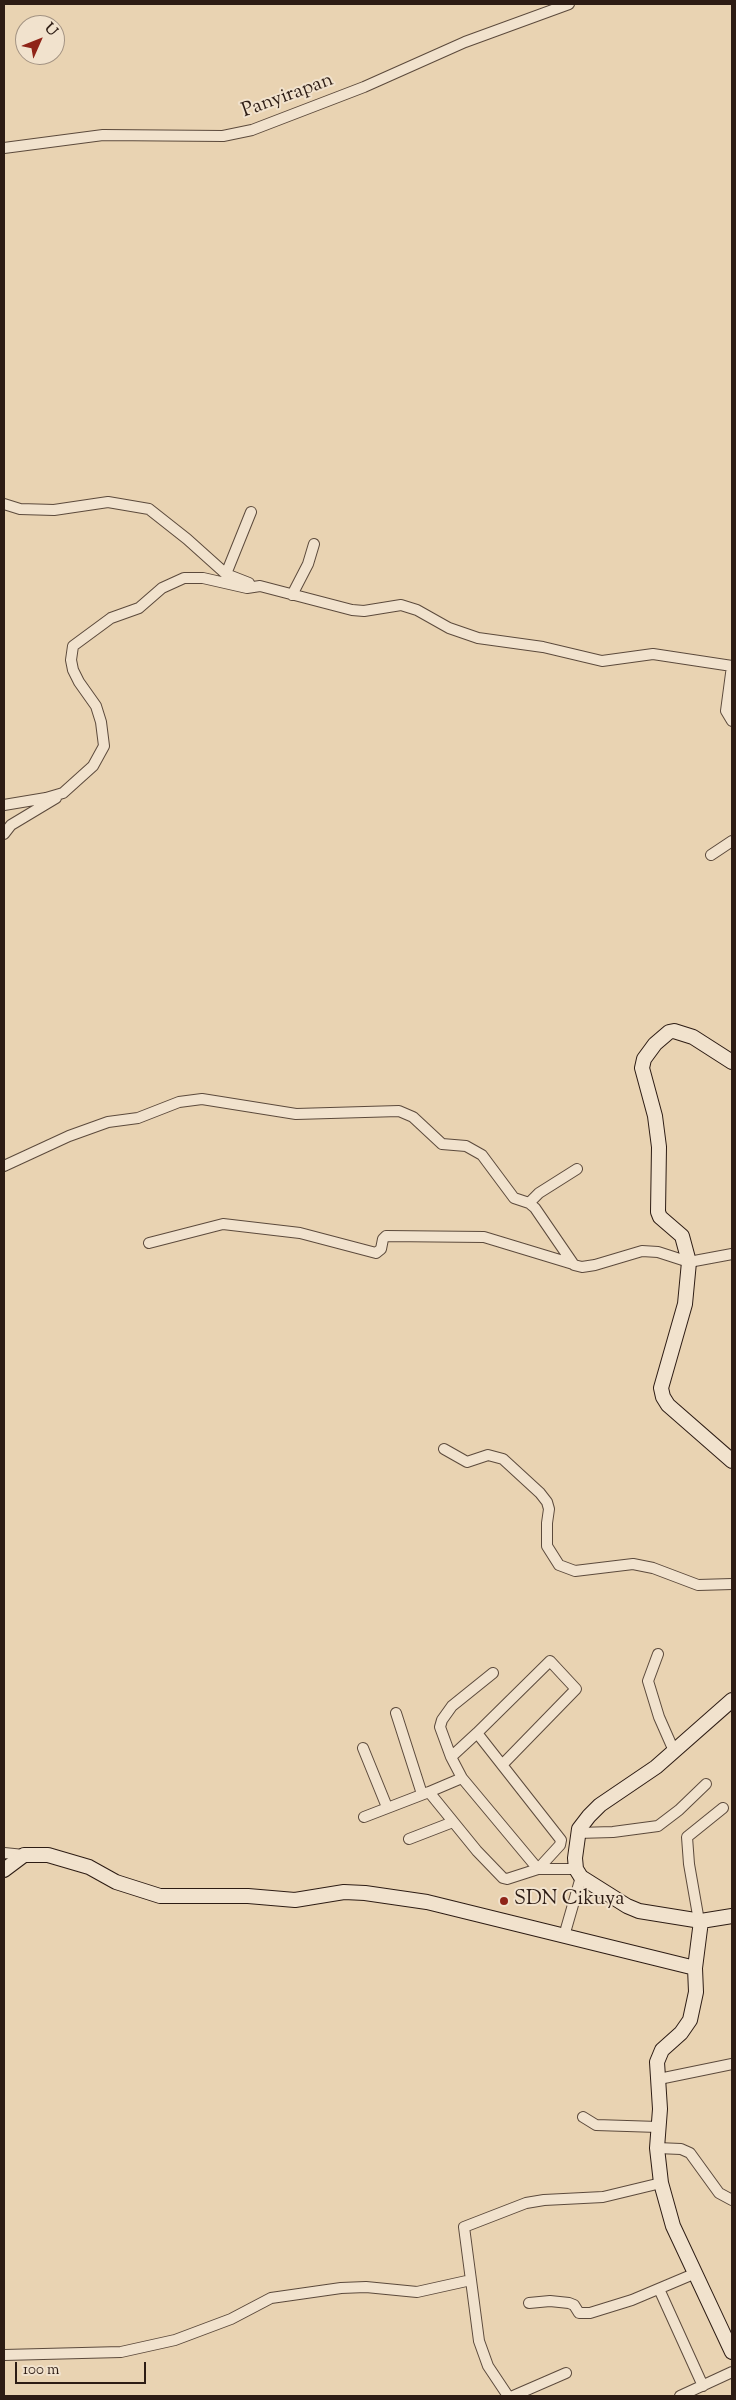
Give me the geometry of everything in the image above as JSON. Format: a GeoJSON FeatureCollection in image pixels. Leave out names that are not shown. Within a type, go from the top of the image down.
{"type":"FeatureCollection","features":[{"type":"Feature","properties":{"kind":"street","name":"Panyirapan"},"geometry":{"type":"LineString","coordinates":[[4,148],[104,135],[223,136],[252,130],[364,87],[474,38],[569,4]]}},
{"type":"Feature","properties":{"kind":"street"},"geometry":{"type":"LineString","coordinates":[[4,504],[20,509],[54,510],[108,502],[148,509],[187,539],[226,574],[260,586],[352,610],[364,611],[401,605],[417,610],[449,628],[478,638],[543,647],[602,661],[652,654],[732,666],[726,711],[732,721]]}},
{"type":"Feature","properties":{"kind":"street"},"geometry":{"type":"LineString","coordinates":[[226,574],[252,512]]}},
{"type":"Feature","properties":{"kind":"street"},"geometry":{"type":"LineString","coordinates":[[292,595],[308,564],[314,544]]}},
{"type":"Feature","properties":{"kind":"street"},"geometry":{"type":"LineString","coordinates":[[4,834],[11,825],[63,793],[93,766],[104,746],[100,713],[73,670],[71,660],[74,646],[111,618],[139,608],[162,588],[177,580],[203,578],[247,588],[260,586]]}},
{"type":"Feature","properties":{"kind":"street"},"geometry":{"type":"LineString","coordinates":[[4,805],[46,798],[63,793]]}},
{"type":"Feature","properties":{"kind":"street"},"geometry":{"type":"LineString","coordinates":[[711,855],[732,841]]}},
{"type":"Feature","properties":{"kind":"street"},"geometry":{"type":"LineString","coordinates":[[732,1062],[692,1037],[674,1031],[669,1032],[655,1044],[644,1058],[642,1068],[654,1109],[657,1132],[658,1212],[660,1217],[682,1236],[689,1262],[685,1304],[661,1388],[663,1397],[668,1406],[732,1461]]}},
{"type":"Feature","properties":{"kind":"street"},"geometry":{"type":"LineString","coordinates":[[4,1166],[61,1140],[108,1122],[138,1118],[179,1102],[202,1099],[296,1114],[399,1112],[413,1117],[442,1144],[466,1146],[479,1153],[514,1198],[529,1203],[574,1264]]}},
{"type":"Feature","properties":{"kind":"street"},"geometry":{"type":"LineString","coordinates":[[529,1203],[539,1193],[577,1169]]}},
{"type":"Feature","properties":{"kind":"street"},"geometry":{"type":"LineString","coordinates":[[149,1243],[223,1224],[296,1232],[376,1253],[381,1249],[383,1239],[386,1236],[484,1237],[582,1267],[642,1251],[658,1252],[689,1262],[732,1254]]}},
{"type":"Feature","properties":{"kind":"street"},"geometry":{"type":"LineString","coordinates":[[444,1449],[467,1462],[488,1455],[503,1459],[540,1493],[547,1502],[549,1509],[546,1523],[547,1546],[559,1565],[576,1571],[633,1564],[698,1585],[732,1584]]}},
{"type":"Feature","properties":{"kind":"street"},"geometry":{"type":"LineString","coordinates":[[658,1654],[648,1681],[659,1717],[674,1751]]}},
{"type":"Feature","properties":{"kind":"street"},"geometry":{"type":"LineString","coordinates":[[451,1757],[550,1661],[576,1689],[502,1764]]}},
{"type":"Feature","properties":{"kind":"street"},"geometry":{"type":"LineString","coordinates":[[493,1673],[452,1706],[442,1720],[440,1727],[451,1757],[462,1778],[538,1869]]}},
{"type":"Feature","properties":{"kind":"street"},"geometry":{"type":"LineString","coordinates":[[564,1936],[578,1873],[577,1833],[584,1821],[600,1805],[656,1767],[732,1700]]}},
{"type":"Feature","properties":{"kind":"street"},"geometry":{"type":"LineString","coordinates":[[396,1713],[425,1793],[503,1878],[506,1879],[538,1869],[578,1873],[627,1906],[639,1911],[700,1921],[732,1916]]}},
{"type":"Feature","properties":{"kind":"street"},"geometry":{"type":"LineString","coordinates":[[477,1733],[561,1840],[560,1845],[538,1869]]}},
{"type":"Feature","properties":{"kind":"street"},"geometry":{"type":"LineString","coordinates":[[363,1748],[387,1807]]}},
{"type":"Feature","properties":{"kind":"street"},"geometry":{"type":"LineString","coordinates":[[364,1817],[462,1778]]}},
{"type":"Feature","properties":{"kind":"street"},"geometry":{"type":"LineString","coordinates":[[577,1833],[613,1832],[658,1826],[679,1810],[706,1784]]}},
{"type":"Feature","properties":{"kind":"street"},"geometry":{"type":"LineString","coordinates":[[723,1808],[687,1837],[689,1864],[700,1921],[696,1992],[690,2020],[681,2034],[660,2053],[657,2062],[659,2079],[657,2148],[661,2183],[673,2226],[732,2352]]}},
{"type":"Feature","properties":{"kind":"street"},"geometry":{"type":"LineString","coordinates":[[409,1839],[453,1822]]}},
{"type":"Feature","properties":{"kind":"street"},"geometry":{"type":"LineString","coordinates":[[4,1853],[48,1855],[89,1867],[116,1882],[160,1896],[248,1896],[288,1900],[344,1892],[365,1893],[427,1902],[696,1968]]}},
{"type":"Feature","properties":{"kind":"street"},"geometry":{"type":"LineString","coordinates":[[4,1870],[24,1855]]}},
{"type":"Feature","properties":{"kind":"street"},"geometry":{"type":"LineString","coordinates":[[659,2079],[732,2064]]}},
{"type":"Feature","properties":{"kind":"street"},"geometry":{"type":"LineString","coordinates":[[583,2117],[596,2125],[658,2127]]}},
{"type":"Feature","properties":{"kind":"street"},"geometry":{"type":"LineString","coordinates":[[657,2148],[681,2149],[690,2153],[719,2193],[732,2200]]}},
{"type":"Feature","properties":{"kind":"street"},"geometry":{"type":"LineString","coordinates":[[508,2396],[488,2366],[482,2353],[463,2230],[466,2225],[526,2204],[544,2200],[603,2196],[661,2183]]}},
{"type":"Feature","properties":{"kind":"street"},"geometry":{"type":"LineString","coordinates":[[529,2304],[554,2301],[572,2304],[579,2313],[583,2314],[632,2300],[696,2273]]}},
{"type":"Feature","properties":{"kind":"street"},"geometry":{"type":"LineString","coordinates":[[4,2355],[121,2352],[175,2340],[231,2319],[271,2298],[349,2288],[417,2292],[471,2280]]}},
{"type":"Feature","properties":{"kind":"street"},"geometry":{"type":"LineString","coordinates":[[659,2289],[703,2386]]}},
{"type":"Feature","properties":{"kind":"street"},"geometry":{"type":"LineString","coordinates":[[680,2396],[732,2372]]}},
{"type":"Feature","properties":{"kind":"street"},"geometry":{"type":"LineString","coordinates":[[513,2396],[566,2373]]}},
{"type":"Feature","properties":{"kind":"place","name":"SDN Cikuya"},"geometry":{"type":"Point","coordinates":[504,1901]}}]}
